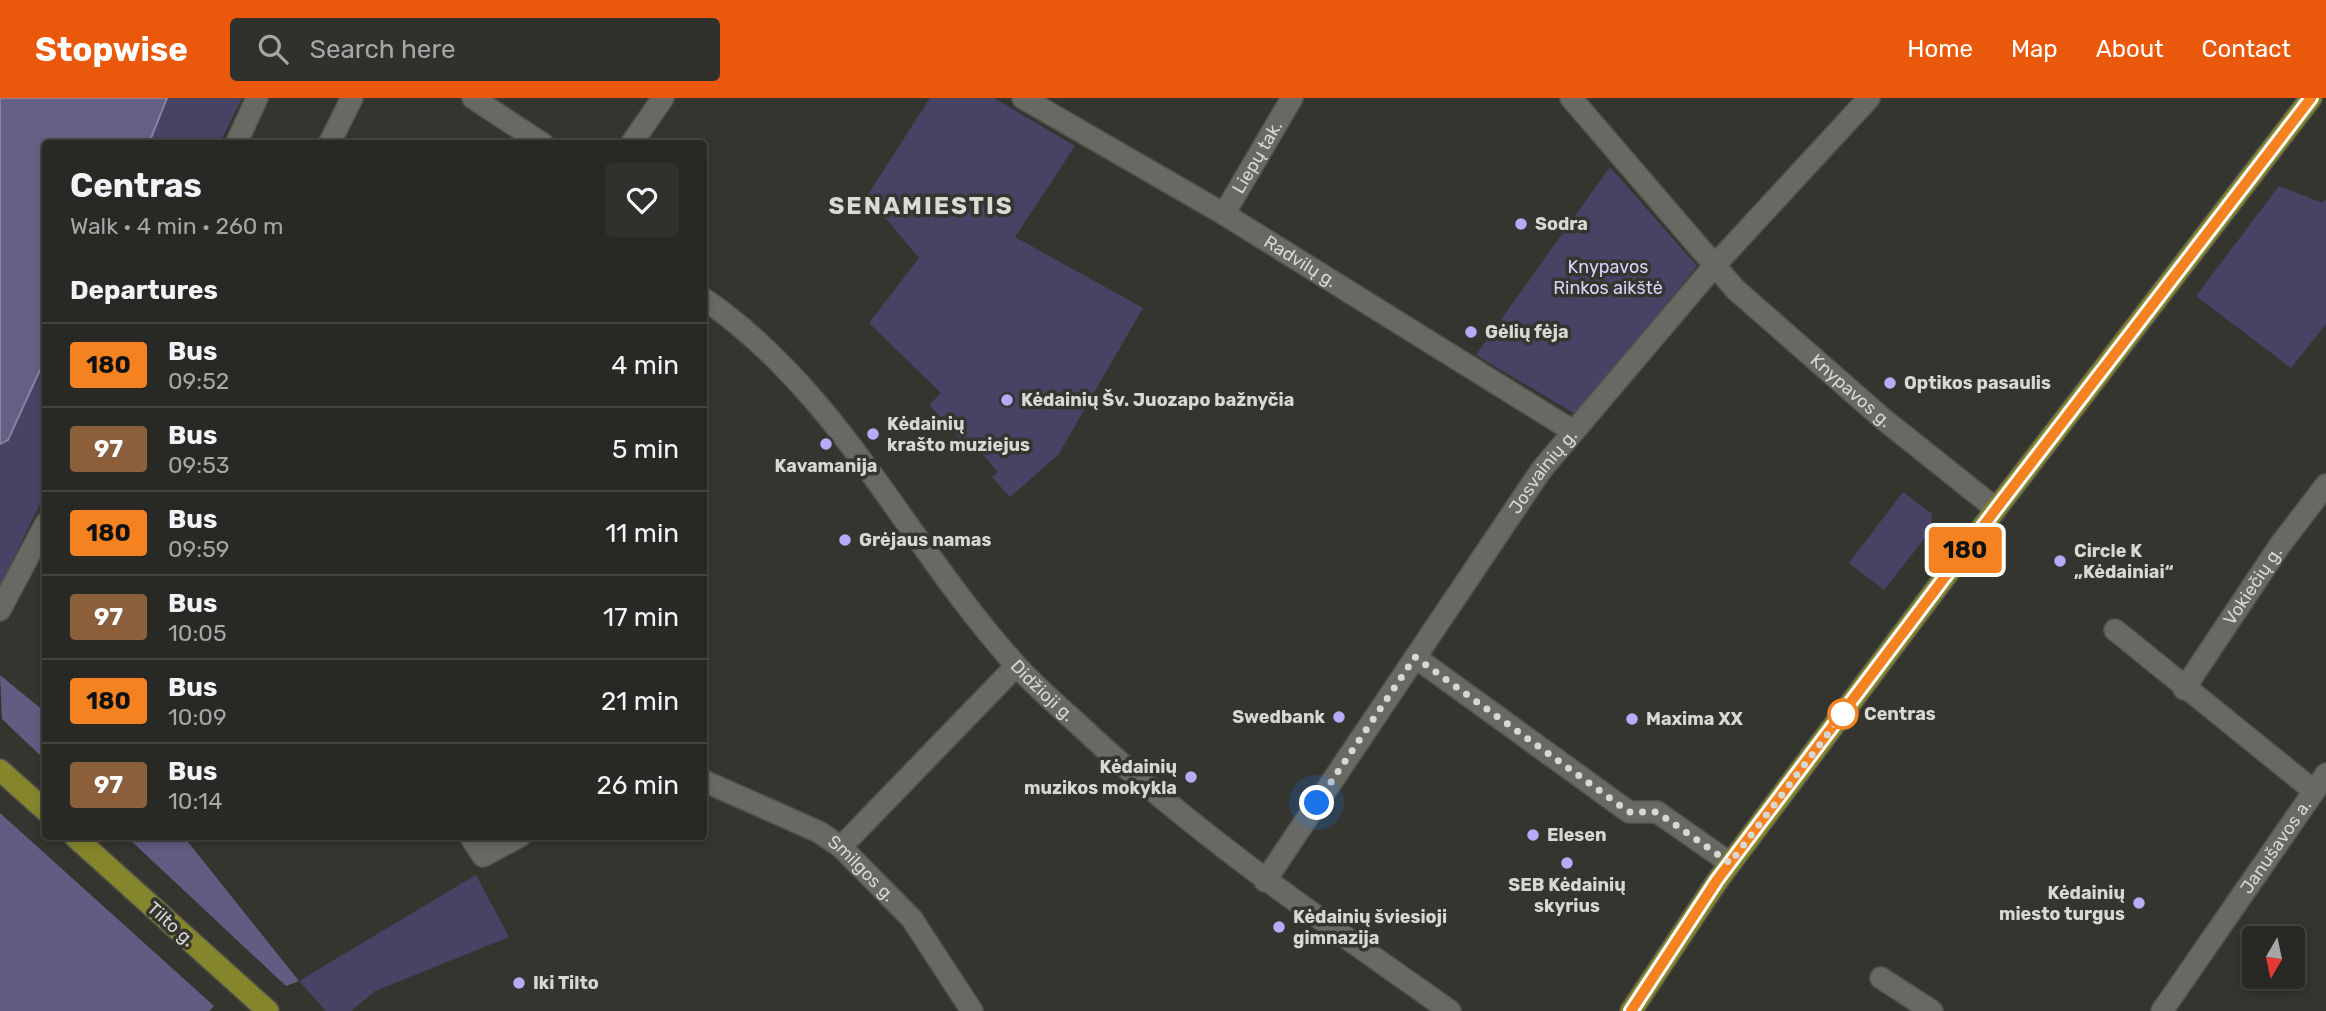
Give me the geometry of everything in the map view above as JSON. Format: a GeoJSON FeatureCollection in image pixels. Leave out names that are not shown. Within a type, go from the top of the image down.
{"type":"FeatureCollection","features":[{"type":"Feature","properties":{"kind":"main road"},"geometry":{"type":"LineString","coordinates":[[1631,1011],[1730,863],[1996,509],[2311,98]]}},
{"type":"Feature","properties":{"kind":"main road"},"geometry":{"type":"LineString","coordinates":[[0,770],[42,807]]}},
{"type":"Feature","properties":{"kind":"main road","name":"Tilto g."},"geometry":{"type":"LineString","coordinates":[[78,840],[268,1011]]}},
{"type":"Feature","properties":{"kind":"street"},"geometry":{"type":"LineString","coordinates":[[238,140],[257,98]]}},
{"type":"Feature","properties":{"kind":"street"},"geometry":{"type":"LineString","coordinates":[[331,140],[352,98]]}},
{"type":"Feature","properties":{"kind":"street"},"geometry":{"type":"LineString","coordinates":[[473,98],[537,140]]}},
{"type":"Feature","properties":{"kind":"street"},"geometry":{"type":"LineString","coordinates":[[634,140],[663,98]]}},
{"type":"Feature","properties":{"kind":"street","name":"Radvilų g."},"geometry":{"type":"LineString","coordinates":[[1023,98],[1224,214],[1573,431]]}},
{"type":"Feature","properties":{"kind":"street","name":"Liepų tak."},"geometry":{"type":"LineString","coordinates":[[1224,214],[1292,98]]}},
{"type":"Feature","properties":{"kind":"street","name":"Knypavos g."},"geometry":{"type":"LineString","coordinates":[[1571,98],[1735,289],[1882,418],[1996,509]]}},
{"type":"Feature","properties":{"kind":"street","name":"Josvainių g."},"geometry":{"type":"LineString","coordinates":[[1265,881],[1542,469],[1716,265],[1869,98]]}},
{"type":"Feature","properties":{"kind":"street","name":"Didžioji g."},"geometry":{"type":"LineString","coordinates":[[707,301],[757,341],[811,396],[943,575],[1016,666],[1135,779],[1265,881],[1450,1011]]}},
{"type":"Feature","properties":{"kind":"street","name":"Vokiečių g."},"geometry":{"type":"LineString","coordinates":[[2184,689],[2280,545],[2326,485]]}},
{"type":"Feature","properties":{"kind":"street"},"geometry":{"type":"LineString","coordinates":[[0,610],[42,531]]}},
{"type":"Feature","properties":{"kind":"street","name":"Janušavos a."},"geometry":{"type":"LineString","coordinates":[[2115,630],[2184,689],[2320,783],[2162,1011]]}},
{"type":"Feature","properties":{"kind":"street"},"geometry":{"type":"LineString","coordinates":[[1415,657],[1629,812],[1657,812],[1730,863]]}},
{"type":"Feature","properties":{"kind":"street"},"geometry":{"type":"LineString","coordinates":[[841,847],[1016,666]]}},
{"type":"Feature","properties":{"kind":"street","name":"Smilgos g."},"geometry":{"type":"LineString","coordinates":[[707,782],[819,832],[841,847],[912,919],[972,1011]]}},
{"type":"Feature","properties":{"kind":"street"},"geometry":{"type":"LineString","coordinates":[[472,840],[482,856],[512,840]]}},
{"type":"Feature","properties":{"kind":"street"},"geometry":{"type":"LineString","coordinates":[[1881,978],[1933,1011]]}},
{"type":"Feature","properties":{"kind":"green space"},"geometry":{"type":"Polygon","coordinates":[[[167,98],[242,98],[221,140],[151,140],[167,98]]]}},
{"type":"Feature","properties":{"kind":"green space"},"geometry":{"type":"Polygon","coordinates":[[[930,98],[994,98],[1075,146],[1015,237],[1143,308],[1058,455],[1010,497],[992,477],[998,472],[977,448],[972,452],[929,405],[941,393],[869,323],[919,258],[867,196],[930,98]]]}},
{"type":"Feature","properties":{"kind":"green space","name":"Knypavos Rinkos aikštė"},"geometry":{"type":"Polygon","coordinates":[[[1610,167],[1697,266],[1577,415],[1476,355],[1610,167]]]}},
{"type":"Feature","properties":{"kind":"green space"},"geometry":{"type":"Polygon","coordinates":[[[2279,186],[2322,203],[2326,199],[2326,324],[2291,368],[2196,296],[2279,186]]]}},
{"type":"Feature","properties":{"kind":"green space"},"geometry":{"type":"Polygon","coordinates":[[[42,366],[42,500],[0,586],[0,444],[8,440],[42,366]]]}},
{"type":"Feature","properties":{"kind":"green space"},"geometry":{"type":"Polygon","coordinates":[[[1903,492],[1932,514],[1931,530],[1884,590],[1849,563],[1903,492]]]}},
{"type":"Feature","properties":{"kind":"green space"},"geometry":{"type":"Polygon","coordinates":[[[476,875],[509,937],[375,991],[351,1011],[326,1011],[299,981],[476,875]]]}},
{"type":"Feature","properties":{"kind":"shaded area"},"geometry":{"type":"Polygon","coordinates":[[[0,98],[167,98],[150,140],[42,140],[42,366],[8,440],[0,444],[0,98]]]}},
{"type":"Feature","properties":{"kind":"shaded area"},"geometry":{"type":"Polygon","coordinates":[[[0,675],[42,710],[42,757],[2,719],[0,675]]]}},
{"type":"Feature","properties":{"kind":"shaded area"},"geometry":{"type":"Polygon","coordinates":[[[0,813],[214,1006],[209,1011],[0,1011],[0,813]]]}},
{"type":"Feature","properties":{"kind":"shaded area"},"geometry":{"type":"Polygon","coordinates":[[[130,840],[186,840],[299,981],[286,986],[130,840]]]}},
{"type":"Feature","properties":{"kind":"bus line","name":"180"},"geometry":{"type":"LineString","coordinates":[[1631,1011],[1717,880],[1996,509],[2311,98]]}},
{"type":"Feature","properties":{"kind":"place","name":"Sodra"},"geometry":{"type":"Point","coordinates":[1521,224]}},
{"type":"Feature","properties":{"kind":"place","name":"Gėlių fėja"},"geometry":{"type":"Point","coordinates":[1471,332]}},
{"type":"Feature","properties":{"kind":"place","name":"Optikos pasaulis"},"geometry":{"type":"Point","coordinates":[1890,383]}},
{"type":"Feature","properties":{"kind":"place","name":"Kėdainių Šv. Juozapo bažnyčia"},"geometry":{"type":"Point","coordinates":[1007,400]}},
{"type":"Feature","properties":{"kind":"place","name":"Kėdainių krašto muziejus"},"geometry":{"type":"Point","coordinates":[873,434]}},
{"type":"Feature","properties":{"kind":"place","name":"Kavamanija"},"geometry":{"type":"Point","coordinates":[826,444]}},
{"type":"Feature","properties":{"kind":"place","name":"Grėjaus namas"},"geometry":{"type":"Point","coordinates":[845,540]}},
{"type":"Feature","properties":{"kind":"place","name":"Circle K „Kėdainiai“"},"geometry":{"type":"Point","coordinates":[2060,561]}},
{"type":"Feature","properties":{"kind":"place","name":"Centras"},"geometry":{"type":"Point","coordinates":[1843,714]}},
{"type":"Feature","properties":{"kind":"place","name":"Swedbank"},"geometry":{"type":"Point","coordinates":[1339,717]}},
{"type":"Feature","properties":{"kind":"place","name":"Maxima XX"},"geometry":{"type":"Point","coordinates":[1632,719]}},
{"type":"Feature","properties":{"kind":"place","name":"Kėdainių muzikos mokykla"},"geometry":{"type":"Point","coordinates":[1191,777]}},
{"type":"Feature","properties":{"kind":"place","name":"Elesen"},"geometry":{"type":"Point","coordinates":[1533,835]}},
{"type":"Feature","properties":{"kind":"place","name":"SEB Kėdainių skyrius"},"geometry":{"type":"Point","coordinates":[1567,863]}},
{"type":"Feature","properties":{"kind":"place","name":"Kėdainių miesto turgus"},"geometry":{"type":"Point","coordinates":[2139,903]}},
{"type":"Feature","properties":{"kind":"place","name":"Kėdainių šviesioji gimnazija"},"geometry":{"type":"Point","coordinates":[1279,927]}},
{"type":"Feature","properties":{"kind":"place","name":"Iki Tilto"},"geometry":{"type":"Point","coordinates":[519,983]}},
{"type":"Feature","properties":{"kind":"district","name":"SENAMIESTIS"},"geometry":{"type":"Point","coordinates":[921,206]}},
{"type":"Feature","properties":{"kind":"route"},"geometry":{"type":"LineString","coordinates":[[1317,803],[1415,657],[1629,812],[1657,812],[1730,863],[1843,714]]}}]}
